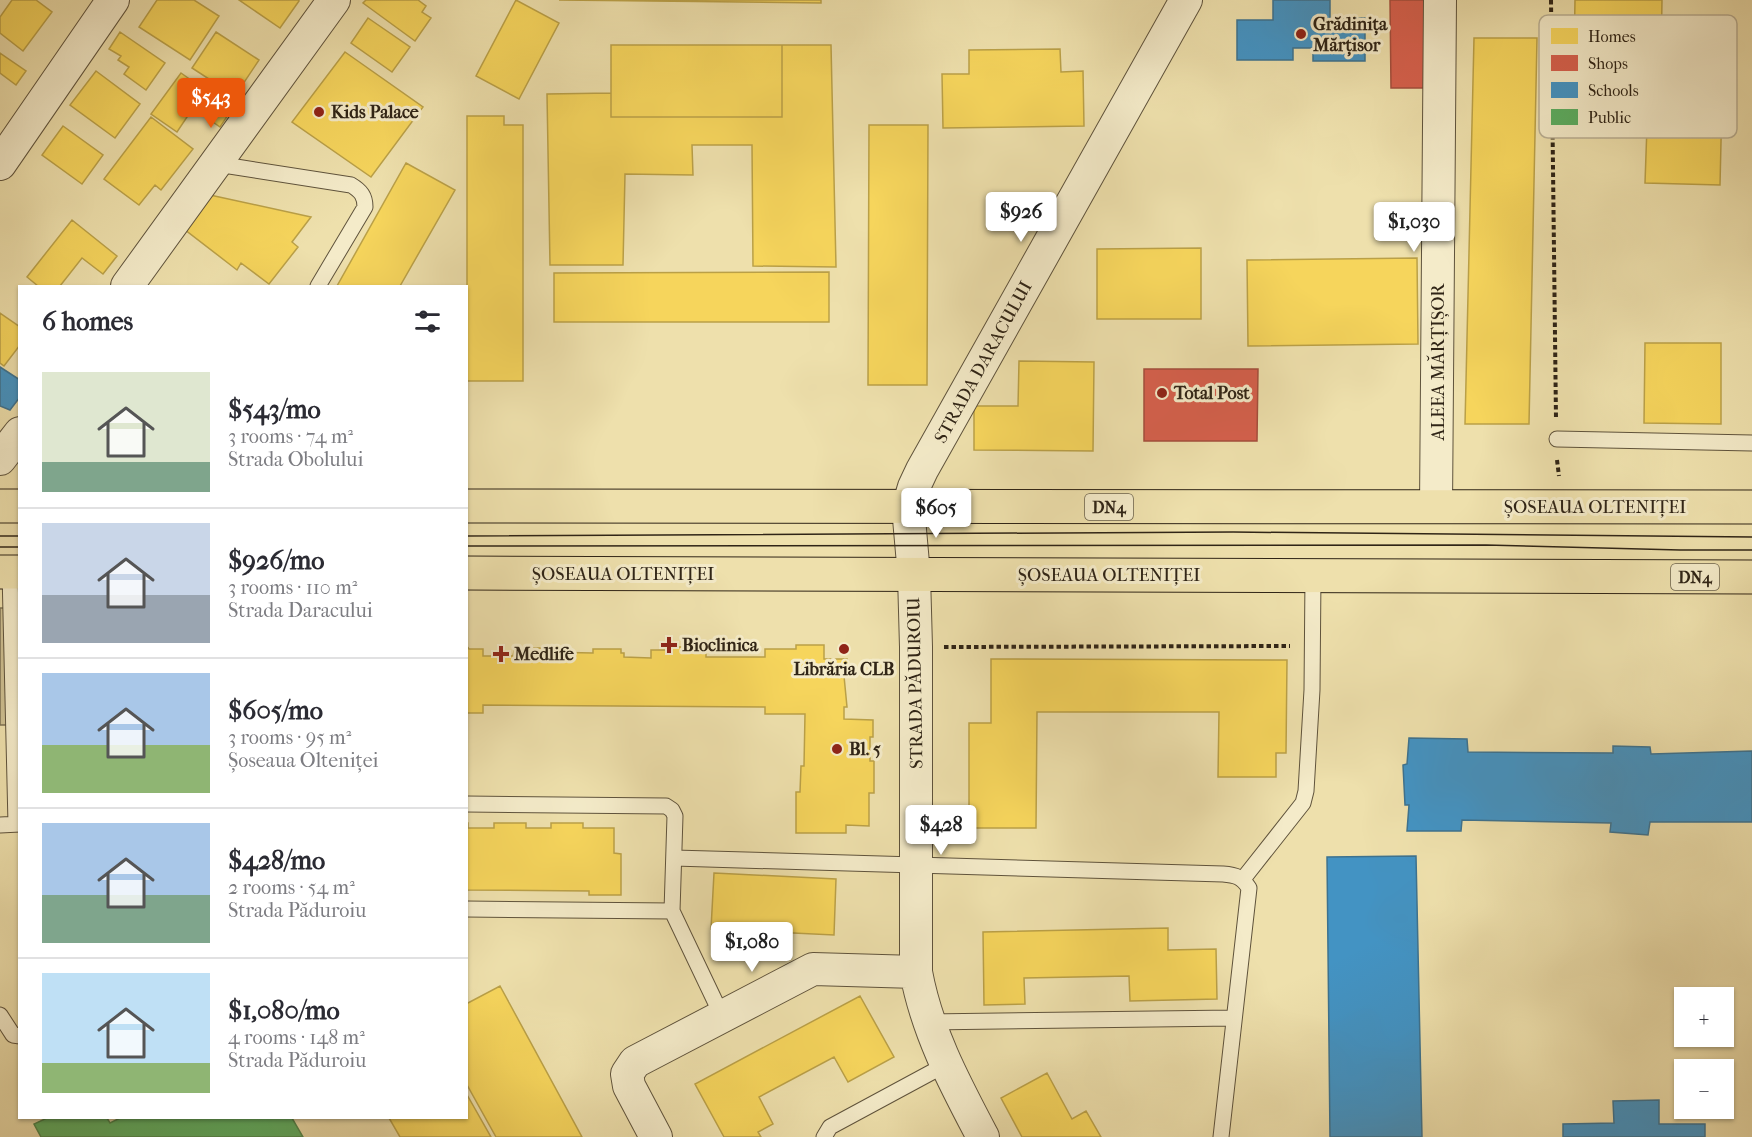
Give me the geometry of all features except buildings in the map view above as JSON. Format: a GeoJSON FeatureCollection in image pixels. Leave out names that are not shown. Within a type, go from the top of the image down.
{"type":"FeatureCollection","features":[{"type":"Feature","properties":{"kind":"main road"},"geometry":{"type":"LineString","coordinates":[[0,506],[18,506]]}},
{"type":"Feature","properties":{"kind":"main road","name":"ȘOSEAUA OLTENIȚEI"},"geometry":{"type":"LineString","coordinates":[[468,506],[1752,507]]}},
{"type":"Feature","properties":{"kind":"main road","name":"ȘOSEAUA OLTENIȚEI"},"geometry":{"type":"LineString","coordinates":[[468,573],[1752,577]]}},
{"type":"Feature","properties":{"kind":"street"},"geometry":{"type":"LineString","coordinates":[[0,164],[114,0]]}},
{"type":"Feature","properties":{"kind":"street"},"geometry":{"type":"LineString","coordinates":[[128,285],[334,0]]}},
{"type":"Feature","properties":{"kind":"street","name":"STRADA DARACULUI"},"geometry":{"type":"LineString","coordinates":[[908,507],[922,470],[1186,0]]}},
{"type":"Feature","properties":{"kind":"street","name":"ALEEA MĂRȚIȘOR"},"geometry":{"type":"LineString","coordinates":[[1437,507],[1440,0]]}},
{"type":"Feature","properties":{"kind":"street"},"geometry":{"type":"LineString","coordinates":[[0,459],[18,436]]}},
{"type":"Feature","properties":{"kind":"street","name":"STRADA PĂDUROIU"},"geometry":{"type":"LineString","coordinates":[[908,507],[914,575],[916,647],[916,972],[928,1022],[945,1065],[983,1137]]}},
{"type":"Feature","properties":{"kind":"street"},"geometry":{"type":"LineString","coordinates":[[656,1137],[629,1086],[627,1074],[635,1062],[813,969],[916,972]]}},
{"type":"Feature","properties":{"kind":"lane"},"geometry":{"type":"LineString","coordinates":[[217,164],[351,185],[359,189],[365,197],[365,207],[319,285]]}},
{"type":"Feature","properties":{"kind":"lane"},"geometry":{"type":"LineString","coordinates":[[1557,439],[1752,443]]}},
{"type":"Feature","properties":{"kind":"lane"},"geometry":{"type":"LineString","coordinates":[[10,572],[12,824]]}},
{"type":"Feature","properties":{"kind":"lane"},"geometry":{"type":"LineString","coordinates":[[1243,879],[1303,803],[1306,791],[1312,646],[1312,576]]}},
{"type":"Feature","properties":{"kind":"lane"},"geometry":{"type":"LineString","coordinates":[[468,804],[666,806],[672,810],[675,816],[672,911],[722,1016]]}},
{"type":"Feature","properties":{"kind":"lane"},"geometry":{"type":"LineString","coordinates":[[674,858],[1234,874],[1243,879],[1249,888],[1221,1137]]}},
{"type":"Feature","properties":{"kind":"lane"},"geometry":{"type":"LineString","coordinates":[[468,909],[672,911]]}},
{"type":"Feature","properties":{"kind":"lane"},"geometry":{"type":"LineString","coordinates":[[0,1015],[13,1035],[18,1036]]}},
{"type":"Feature","properties":{"kind":"lane"},"geometry":{"type":"LineString","coordinates":[[928,1022],[1233,1018]]}},
{"type":"Feature","properties":{"kind":"lane"},"geometry":{"type":"LineString","coordinates":[[824,1137],[830,1127],[945,1065]]}},
{"type":"Feature","properties":{"kind":"path"},"geometry":{"type":"LineString","coordinates":[[1551,0],[1551,15]]}},
{"type":"Feature","properties":{"kind":"path"},"geometry":{"type":"LineString","coordinates":[[1553,138],[1557,470],[1570,507]]}},
{"type":"Feature","properties":{"kind":"path"},"geometry":{"type":"LineString","coordinates":[[916,647],[1312,646]]}},
{"type":"Feature","properties":{"kind":"shaded area"},"geometry":{"type":"Polygon","coordinates":[[[0,608],[18,608],[18,725],[0,725],[0,608]]]}},
{"type":"Feature","properties":{"kind":"tram line"},"geometry":{"type":"LineString","coordinates":[[468,536],[1233,532],[1752,537]]}},
{"type":"Feature","properties":{"kind":"tram line"},"geometry":{"type":"LineString","coordinates":[[0,536],[18,536]]}},
{"type":"Feature","properties":{"kind":"tram line"},"geometry":{"type":"LineString","coordinates":[[468,546],[1486,545],[1752,550]]}},
{"type":"Feature","properties":{"kind":"tram line"},"geometry":{"type":"LineString","coordinates":[[0,547],[18,547]]}},
{"type":"Feature","properties":{"kind":"place","name":"Grădinița Mărțisor"},"geometry":{"type":"Point","coordinates":[1301,34]}},
{"type":"Feature","properties":{"kind":"place","name":"Kids Palace"},"geometry":{"type":"Point","coordinates":[319,112]}},
{"type":"Feature","properties":{"kind":"place","name":"Total Post"},"geometry":{"type":"Point","coordinates":[1162,393]}},
{"type":"Feature","properties":{"kind":"place","name":"Bioclinica"},"geometry":{"type":"Point","coordinates":[669,645]}},
{"type":"Feature","properties":{"kind":"place","name":"Librăria CLB"},"geometry":{"type":"Point","coordinates":[844,649]}},
{"type":"Feature","properties":{"kind":"place","name":"Medlife"},"geometry":{"type":"Point","coordinates":[501,654]}},
{"type":"Feature","properties":{"kind":"place","name":"Bl. 5"},"geometry":{"type":"Point","coordinates":[837,749]}}]}
